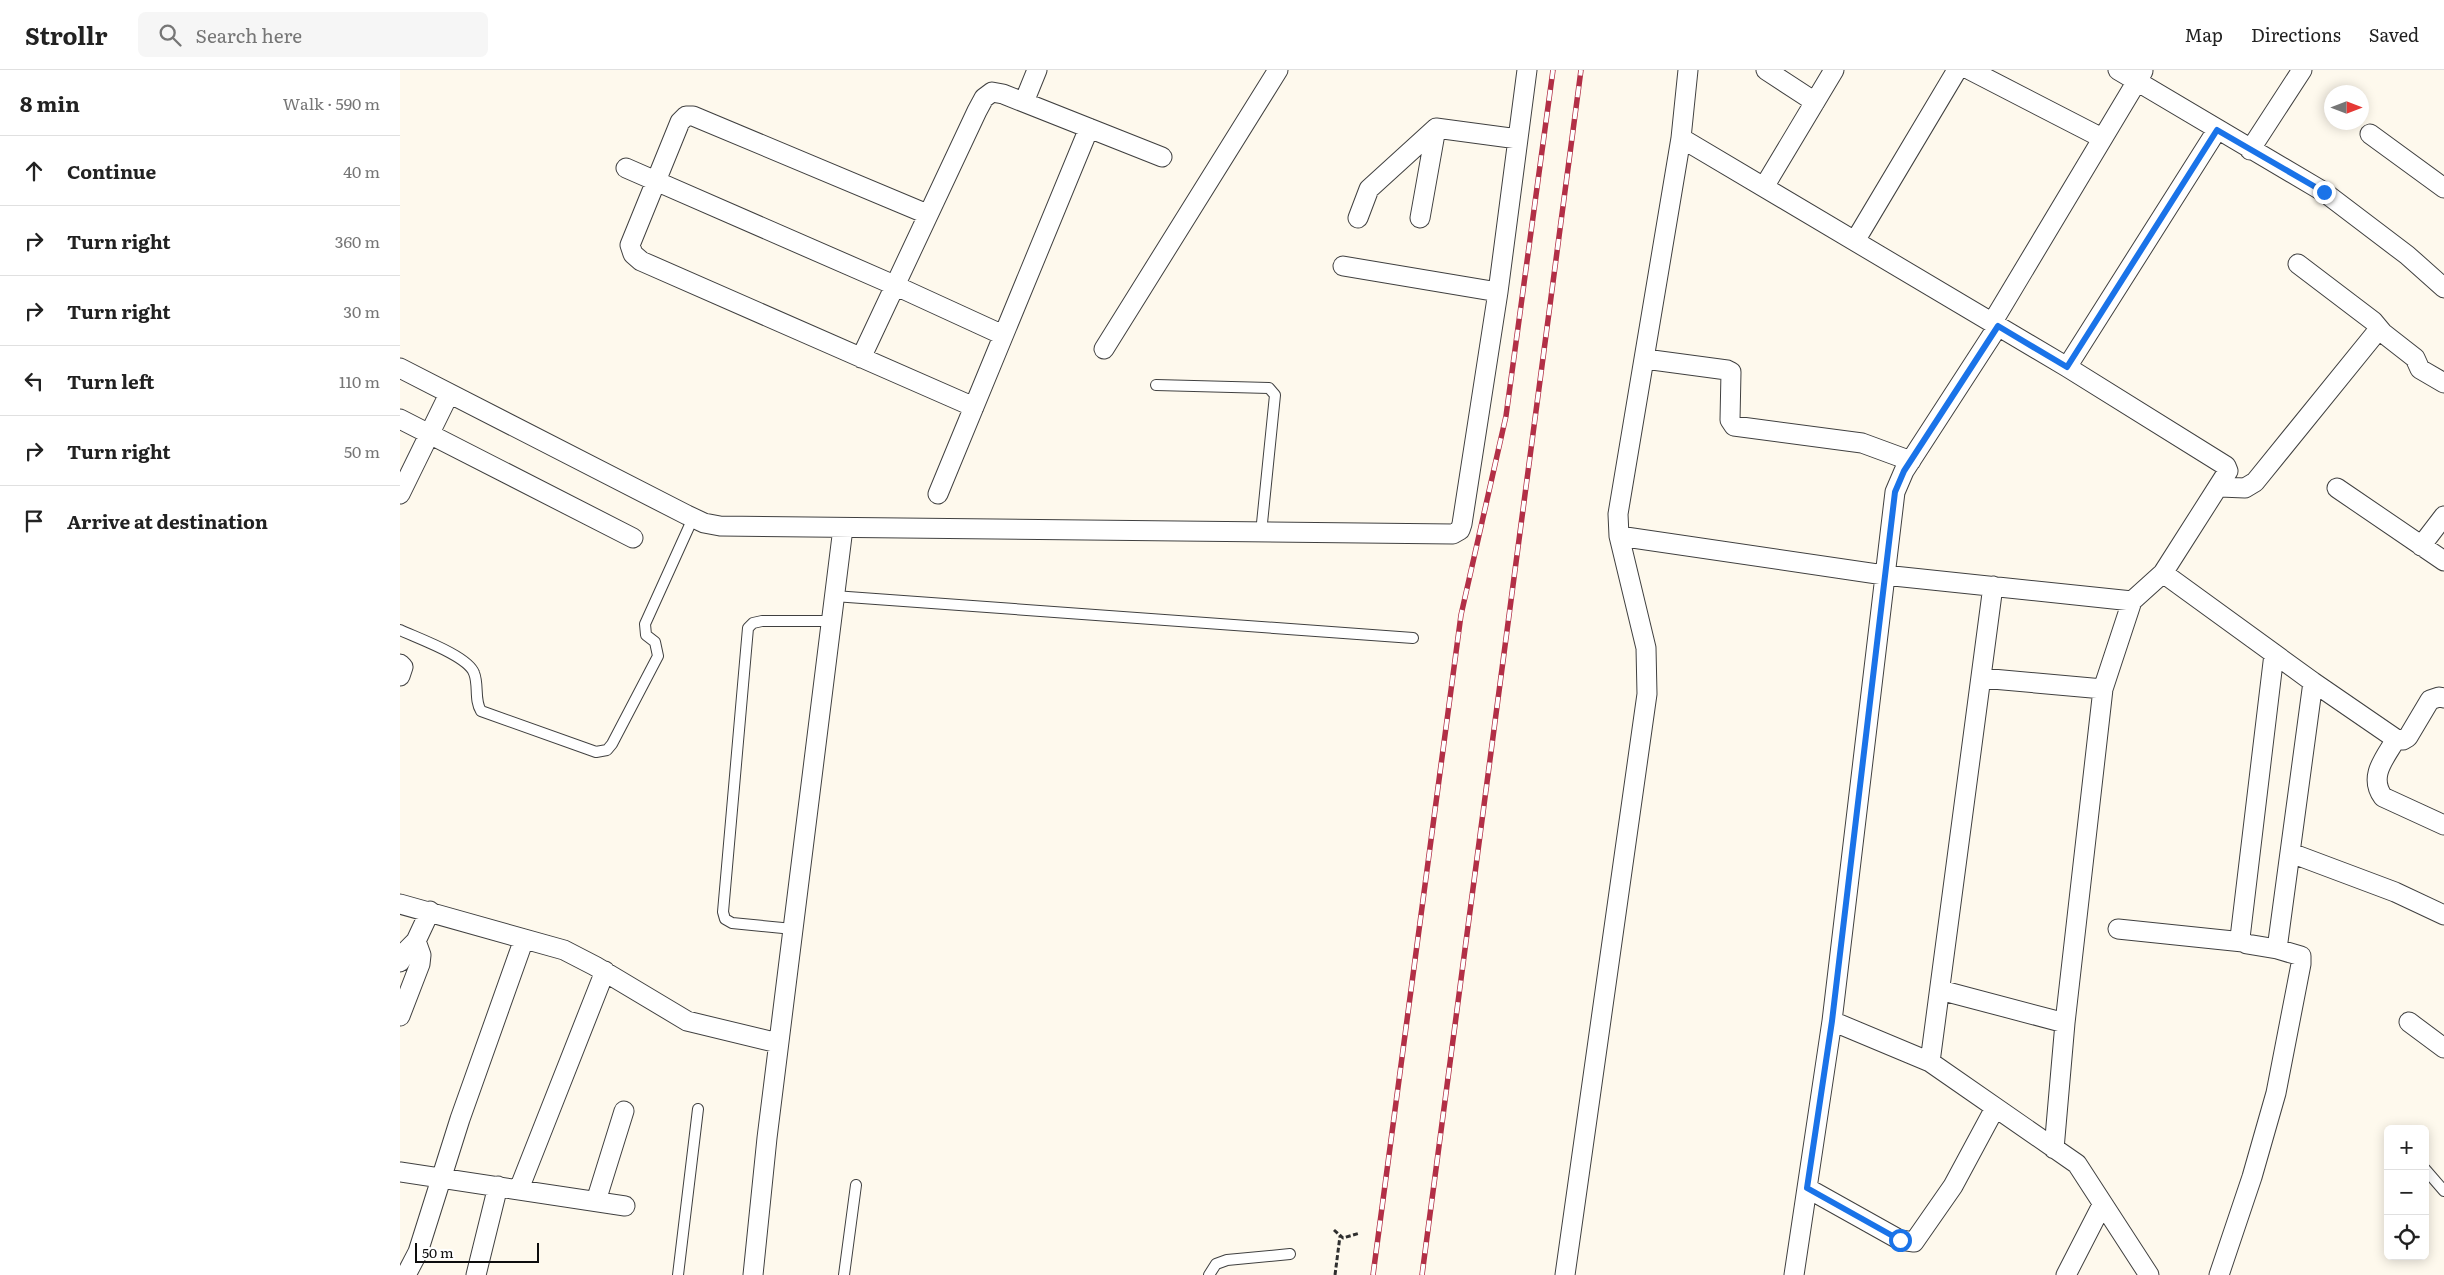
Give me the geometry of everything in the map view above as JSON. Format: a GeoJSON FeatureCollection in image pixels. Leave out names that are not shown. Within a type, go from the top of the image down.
{"type":"FeatureCollection","features":[{"type":"Feature","properties":{"kind":"street"},"geometry":{"type":"LineString","coordinates":[[1024,102],[1037,70]]}},
{"type":"Feature","properties":{"kind":"street"},"geometry":{"type":"LineString","coordinates":[[1104,349],[1278,70]]}},
{"type":"Feature","properties":{"kind":"street"},"geometry":{"type":"LineString","coordinates":[[400,368],[693,518],[720,526],[1435,536],[1453,534],[1460,530],[1498,292],[1527,70]]}},
{"type":"Feature","properties":{"kind":"street"},"geometry":{"type":"LineString","coordinates":[[1565,1275],[1647,694],[1646,648],[1619,536],[1619,501],[1645,358],[1681,138],[1688,70]]}},
{"type":"Feature","properties":{"kind":"street"},"geometry":{"type":"LineString","coordinates":[[1766,70],[1815,102]]}},
{"type":"Feature","properties":{"kind":"street"},"geometry":{"type":"LineString","coordinates":[[1764,187],[1834,70]]}},
{"type":"Feature","properties":{"kind":"street"},"geometry":{"type":"LineString","coordinates":[[1855,241],[1957,70]]}},
{"type":"Feature","properties":{"kind":"street"},"geometry":{"type":"LineString","coordinates":[[1970,70],[2102,138]]}},
{"type":"Feature","properties":{"kind":"street"},"geometry":{"type":"LineString","coordinates":[[2118,70],[2140,75],[2217,130],[2324,192],[2407,255],[2444,288]]}},
{"type":"Feature","properties":{"kind":"street"},"geometry":{"type":"LineString","coordinates":[[2250,150],[2302,70]]}},
{"type":"Feature","properties":{"kind":"street"},"geometry":{"type":"LineString","coordinates":[[1794,1275],[1832,1021],[1895,492],[1911,461],[1995,324],[2140,75]]}},
{"type":"Feature","properties":{"kind":"street"},"geometry":{"type":"LineString","coordinates":[[862,358],[927,214],[984,98],[992,92],[1024,102],[1162,157]]}},
{"type":"Feature","properties":{"kind":"street"},"geometry":{"type":"LineString","coordinates":[[927,214],[693,116],[686,116],[680,122],[630,245],[633,254],[641,261],[974,407]]}},
{"type":"Feature","properties":{"kind":"street"},"geometry":{"type":"LineString","coordinates":[[938,494],[1089,128]]}},
{"type":"Feature","properties":{"kind":"street"},"geometry":{"type":"LineString","coordinates":[[1436,128],[1518,139]]}},
{"type":"Feature","properties":{"kind":"street"},"geometry":{"type":"LineString","coordinates":[[1358,218],[1369,190],[1436,128]]}},
{"type":"Feature","properties":{"kind":"street"},"geometry":{"type":"LineString","coordinates":[[1420,218],[1436,128]]}},
{"type":"Feature","properties":{"kind":"street"},"geometry":{"type":"LineString","coordinates":[[2067,367],[2217,130]]}},
{"type":"Feature","properties":{"kind":"street"},"geometry":{"type":"LineString","coordinates":[[2370,134],[2444,188]]}},
{"type":"Feature","properties":{"kind":"street"},"geometry":{"type":"LineString","coordinates":[[1681,138],[2067,367],[2226,466],[2228,471],[2220,487],[2163,573],[2132,601],[2103,689],[2065,1023],[2054,1149]]}},
{"type":"Feature","properties":{"kind":"street"},"geometry":{"type":"LineString","coordinates":[[626,168],[894,284],[1003,335]]}},
{"type":"Feature","properties":{"kind":"street"},"geometry":{"type":"LineString","coordinates":[[2298,264],[2373,321],[2379,329],[2415,358],[2420,369],[2444,383]]}},
{"type":"Feature","properties":{"kind":"street"},"geometry":{"type":"LineString","coordinates":[[1343,266],[1498,292]]}},
{"type":"Feature","properties":{"kind":"street"},"geometry":{"type":"LineString","coordinates":[[2220,487],[2245,488],[2255,482],[2379,329]]}},
{"type":"Feature","properties":{"kind":"street"},"geometry":{"type":"LineString","coordinates":[[1645,358],[1731,372],[1730,420],[1734,426],[1862,443],[1911,461]]}},
{"type":"Feature","properties":{"kind":"street"},"geometry":{"type":"LineString","coordinates":[[400,494],[449,394]]}},
{"type":"Feature","properties":{"kind":"street"},"geometry":{"type":"LineString","coordinates":[[400,419],[633,538]]}},
{"type":"Feature","properties":{"kind":"street"},"geometry":{"type":"LineString","coordinates":[[2337,488],[2444,561]]}},
{"type":"Feature","properties":{"kind":"street"},"geometry":{"type":"LineString","coordinates":[[2421,546],[2444,516]]}},
{"type":"Feature","properties":{"kind":"street"},"geometry":{"type":"LineString","coordinates":[[753,1275],[778,1043],[843,528]]}},
{"type":"Feature","properties":{"kind":"street"},"geometry":{"type":"LineString","coordinates":[[1619,536],[1884,575],[2132,601]]}},
{"type":"Feature","properties":{"kind":"street"},"geometry":{"type":"LineString","coordinates":[[2163,573],[2313,682],[2396,739],[2403,740],[2408,737],[2430,700],[2440,697],[2444,698]]}},
{"type":"Feature","properties":{"kind":"street"},"geometry":{"type":"LineString","coordinates":[[1930,1062],[1993,586]]}},
{"type":"Feature","properties":{"kind":"street"},"geometry":{"type":"LineString","coordinates":[[2243,942],[2240,938],[2274,654]]}},
{"type":"Feature","properties":{"kind":"street"},"geometry":{"type":"LineString","coordinates":[[400,664],[403,667],[400,676]]}},
{"type":"Feature","properties":{"kind":"street"},"geometry":{"type":"LineString","coordinates":[[1981,678],[2103,689]]}},
{"type":"Feature","properties":{"kind":"street"},"geometry":{"type":"LineString","coordinates":[[2277,949],[2313,682]]}},
{"type":"Feature","properties":{"kind":"street"},"geometry":{"type":"LineString","coordinates":[[2396,739],[2376,774],[2377,789],[2383,797],[2444,825]]}},
{"type":"Feature","properties":{"kind":"street"},"geometry":{"type":"LineString","coordinates":[[2291,853],[2395,892],[2444,914]]}},
{"type":"Feature","properties":{"kind":"street"},"geometry":{"type":"LineString","coordinates":[[400,904],[564,950],[605,971],[687,1021],[778,1043]]}},
{"type":"Feature","properties":{"kind":"street"},"geometry":{"type":"LineString","coordinates":[[400,962],[406,951],[416,941],[430,911]]}},
{"type":"Feature","properties":{"kind":"street"},"geometry":{"type":"LineString","coordinates":[[2118,929],[2243,942],[2301,956],[2276,1093],[2252,1178],[2219,1275]]}},
{"type":"Feature","properties":{"kind":"street"},"geometry":{"type":"LineString","coordinates":[[406,1275],[418,1252],[460,1119],[524,938]]}},
{"type":"Feature","properties":{"kind":"street"},"geometry":{"type":"LineString","coordinates":[[400,1016],[420,964],[421,955],[416,941]]}},
{"type":"Feature","properties":{"kind":"street"},"geometry":{"type":"LineString","coordinates":[[519,1189],[605,971]]}},
{"type":"Feature","properties":{"kind":"street"},"geometry":{"type":"LineString","coordinates":[[1940,990],[2065,1023]]}},
{"type":"Feature","properties":{"kind":"street"},"geometry":{"type":"LineString","coordinates":[[1832,1021],[1930,1062],[2077,1164],[2148,1275]]}},
{"type":"Feature","properties":{"kind":"street"},"geometry":{"type":"LineString","coordinates":[[2410,1022],[2444,1048]]}},
{"type":"Feature","properties":{"kind":"street"},"geometry":{"type":"LineString","coordinates":[[1807,1188],[1910,1244],[1914,1242],[1953,1186],[1995,1108]]}},
{"type":"Feature","properties":{"kind":"street"},"geometry":{"type":"LineString","coordinates":[[596,1201],[624,1110]]}},
{"type":"Feature","properties":{"kind":"street"},"geometry":{"type":"LineString","coordinates":[[400,1172],[625,1206]]}},
{"type":"Feature","properties":{"kind":"street"},"geometry":{"type":"LineString","coordinates":[[476,1275],[498,1186]]}},
{"type":"Feature","properties":{"kind":"street"},"geometry":{"type":"LineString","coordinates":[[2066,1275],[2102,1205]]}},
{"type":"Feature","properties":{"kind":"lane"},"geometry":{"type":"LineString","coordinates":[[1156,385],[1269,388],[1272,390],[1275,395],[1261,533]]}},
{"type":"Feature","properties":{"kind":"lane"},"geometry":{"type":"LineString","coordinates":[[400,630],[467,662],[475,675],[477,705],[481,711],[596,752],[601,752],[612,744],[658,656],[655,642],[646,635],[645,624],[693,518]]}},
{"type":"Feature","properties":{"kind":"lane"},"geometry":{"type":"LineString","coordinates":[[834,596],[1413,638]]}},
{"type":"Feature","properties":{"kind":"lane"},"geometry":{"type":"LineString","coordinates":[[793,929],[732,923],[725,919],[723,912],[748,628],[753,623],[762,621],[831,622]]}},
{"type":"Feature","properties":{"kind":"lane"},"geometry":{"type":"LineString","coordinates":[[678,1275],[698,1109]]}},
{"type":"Feature","properties":{"kind":"lane"},"geometry":{"type":"LineString","coordinates":[[2429,1174],[2444,1191]]}},
{"type":"Feature","properties":{"kind":"lane"},"geometry":{"type":"LineString","coordinates":[[844,1275],[856,1185]]}},
{"type":"Feature","properties":{"kind":"lane"},"geometry":{"type":"LineString","coordinates":[[1209,1275],[1216,1264],[1227,1260],[1290,1254]]}},
{"type":"Feature","properties":{"kind":"path"},"geometry":{"type":"LineString","coordinates":[[1334,1230],[1343,1238],[1360,1233]]}},
{"type":"Feature","properties":{"kind":"path"},"geometry":{"type":"LineString","coordinates":[[1335,1275],[1340,1236]]}},
{"type":"Feature","properties":{"kind":"railway"},"geometry":{"type":"LineString","coordinates":[[1373,1275],[1461,615],[1506,416],[1553,70]]}},
{"type":"Feature","properties":{"kind":"railway"},"geometry":{"type":"LineString","coordinates":[[1422,1275],[1581,70]]}},
{"type":"Feature","properties":{"kind":"route"},"geometry":{"type":"LineString","coordinates":[[1900,1240],[1807,1188],[1832,1021],[1884,575],[1895,492],[1898,483],[1998,326],[2067,367],[2217,130],[2303,182],[2324,192]]}}]}
